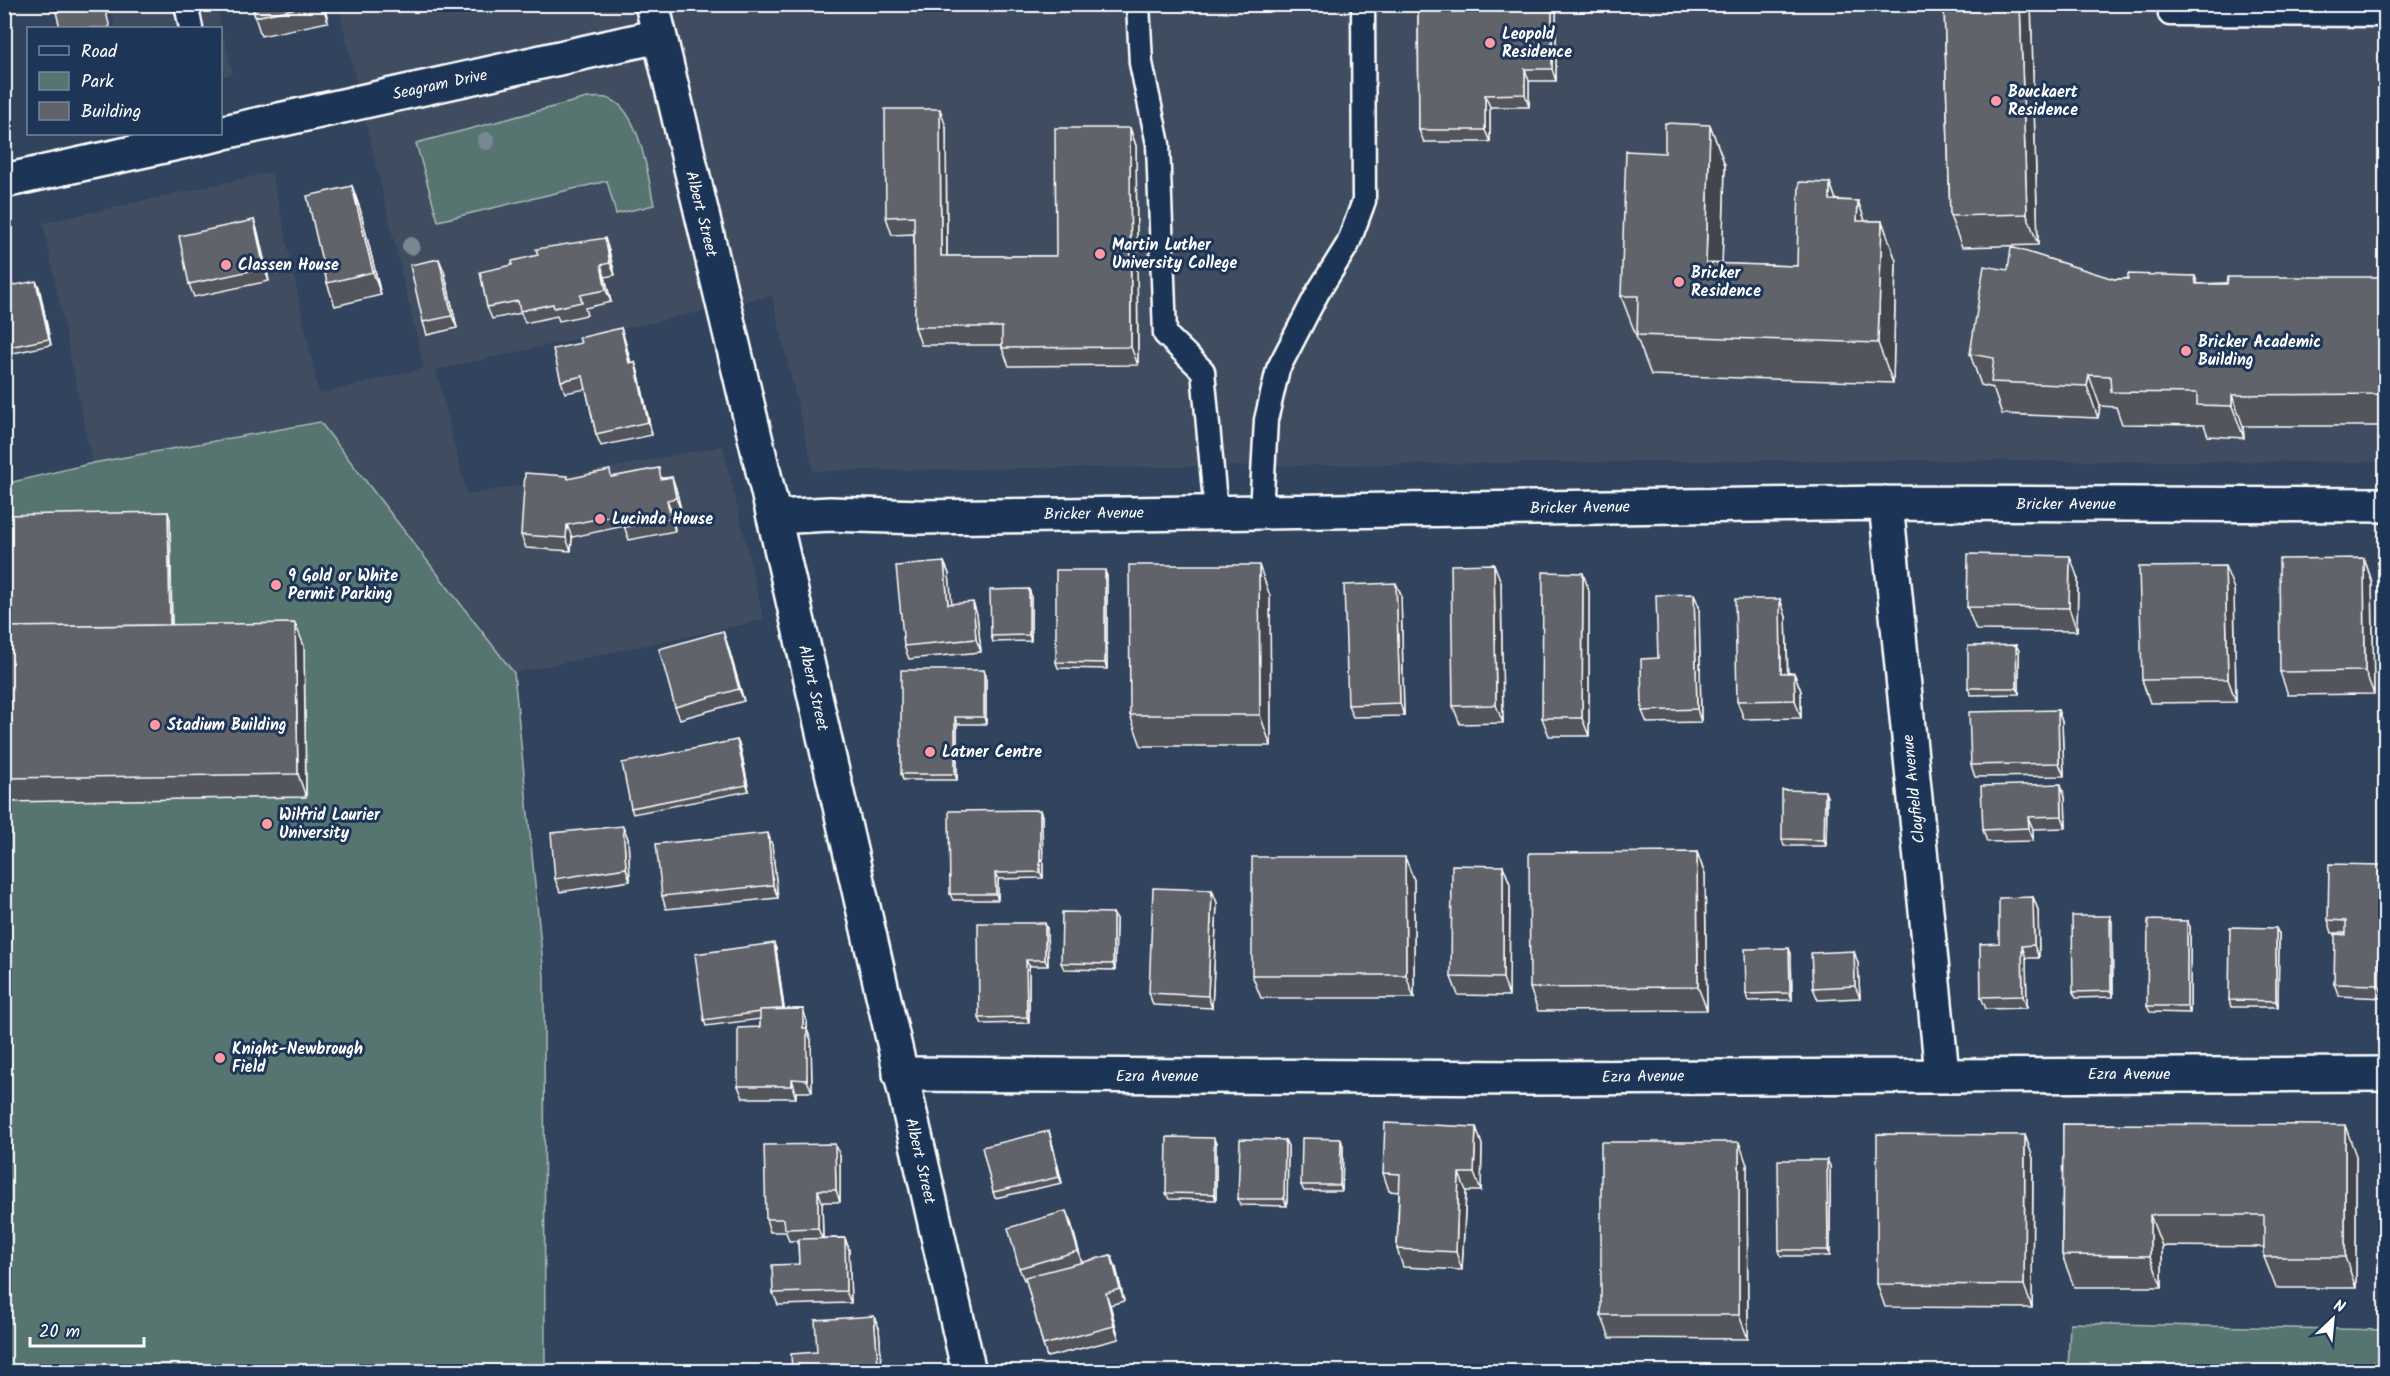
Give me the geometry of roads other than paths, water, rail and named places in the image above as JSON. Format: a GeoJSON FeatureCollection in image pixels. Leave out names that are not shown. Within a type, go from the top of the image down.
{"type":"FeatureCollection","features":[{"type":"Feature","properties":{"kind":"street","name":"Albert Street"},"geometry":{"type":"LineString","coordinates":[[652,4],[774,517],[969,1371]]}},
{"type":"Feature","properties":{"kind":"street","name":"Seagram Drive"},"geometry":{"type":"LineString","coordinates":[[222,133],[658,36]]}},
{"type":"Feature","properties":{"kind":"street","name":"Seagram Drive"},"geometry":{"type":"LineString","coordinates":[[4,181],[212,135]]}},
{"type":"Feature","properties":{"kind":"street","name":"Bricker Avenue"},"geometry":{"type":"LineString","coordinates":[[774,517],[830,514],[920,517],[1886,503],[2385,506]]}},
{"type":"Feature","properties":{"kind":"street","name":"Clayfield Avenue"},"geometry":{"type":"LineString","coordinates":[[1886,503],[1942,1074]]}},
{"type":"Feature","properties":{"kind":"street","name":"Ezra Avenue"},"geometry":{"type":"LineString","coordinates":[[900,1074],[1515,1078],[1942,1074],[2385,1074]]}},
{"type":"Feature","properties":{"kind":"lane"},"geometry":{"type":"LineString","coordinates":[[186,4],[191,27]]}},
{"type":"Feature","properties":{"kind":"lane"},"geometry":{"type":"LineString","coordinates":[[1138,4],[1141,63],[1158,144],[1165,334],[1203,371],[1216,513]]}},
{"type":"Feature","properties":{"kind":"lane"},"geometry":{"type":"LineString","coordinates":[[1261,512],[1266,420],[1278,369],[1318,292],[1348,244],[1364,201],[1363,4]]}},
{"type":"Feature","properties":{"kind":"lane"},"geometry":{"type":"LineString","coordinates":[[2170,4],[2170,14],[2385,15]]}},
{"type":"Feature","properties":{"kind":"place","name":"Leopold Residence"},"geometry":{"type":"Point","coordinates":[1490,43]}},
{"type":"Feature","properties":{"kind":"place","name":"Bouckaert Residence"},"geometry":{"type":"Point","coordinates":[1996,101]}},
{"type":"Feature","properties":{"kind":"place","name":"Martin Luther University College"},"geometry":{"type":"Point","coordinates":[1100,254]}},
{"type":"Feature","properties":{"kind":"place","name":"Classen House"},"geometry":{"type":"Point","coordinates":[226,265]}},
{"type":"Feature","properties":{"kind":"place","name":"Bricker Residence"},"geometry":{"type":"Point","coordinates":[1679,282]}},
{"type":"Feature","properties":{"kind":"place","name":"Bricker Academic Building"},"geometry":{"type":"Point","coordinates":[2186,351]}},
{"type":"Feature","properties":{"kind":"place","name":"Lucinda House"},"geometry":{"type":"Point","coordinates":[600,519]}},
{"type":"Feature","properties":{"kind":"place","name":"9 Gold or White Permit Parking"},"geometry":{"type":"Point","coordinates":[276,585]}},
{"type":"Feature","properties":{"kind":"place","name":"Stadium Building"},"geometry":{"type":"Point","coordinates":[155,725]}},
{"type":"Feature","properties":{"kind":"place","name":"Latner Centre"},"geometry":{"type":"Point","coordinates":[930,752]}},
{"type":"Feature","properties":{"kind":"place","name":"Wilfrid Laurier University"},"geometry":{"type":"Point","coordinates":[267,824]}},
{"type":"Feature","properties":{"kind":"place","name":"Knight-Newbrough Field"},"geometry":{"type":"Point","coordinates":[220,1058]}}]}
